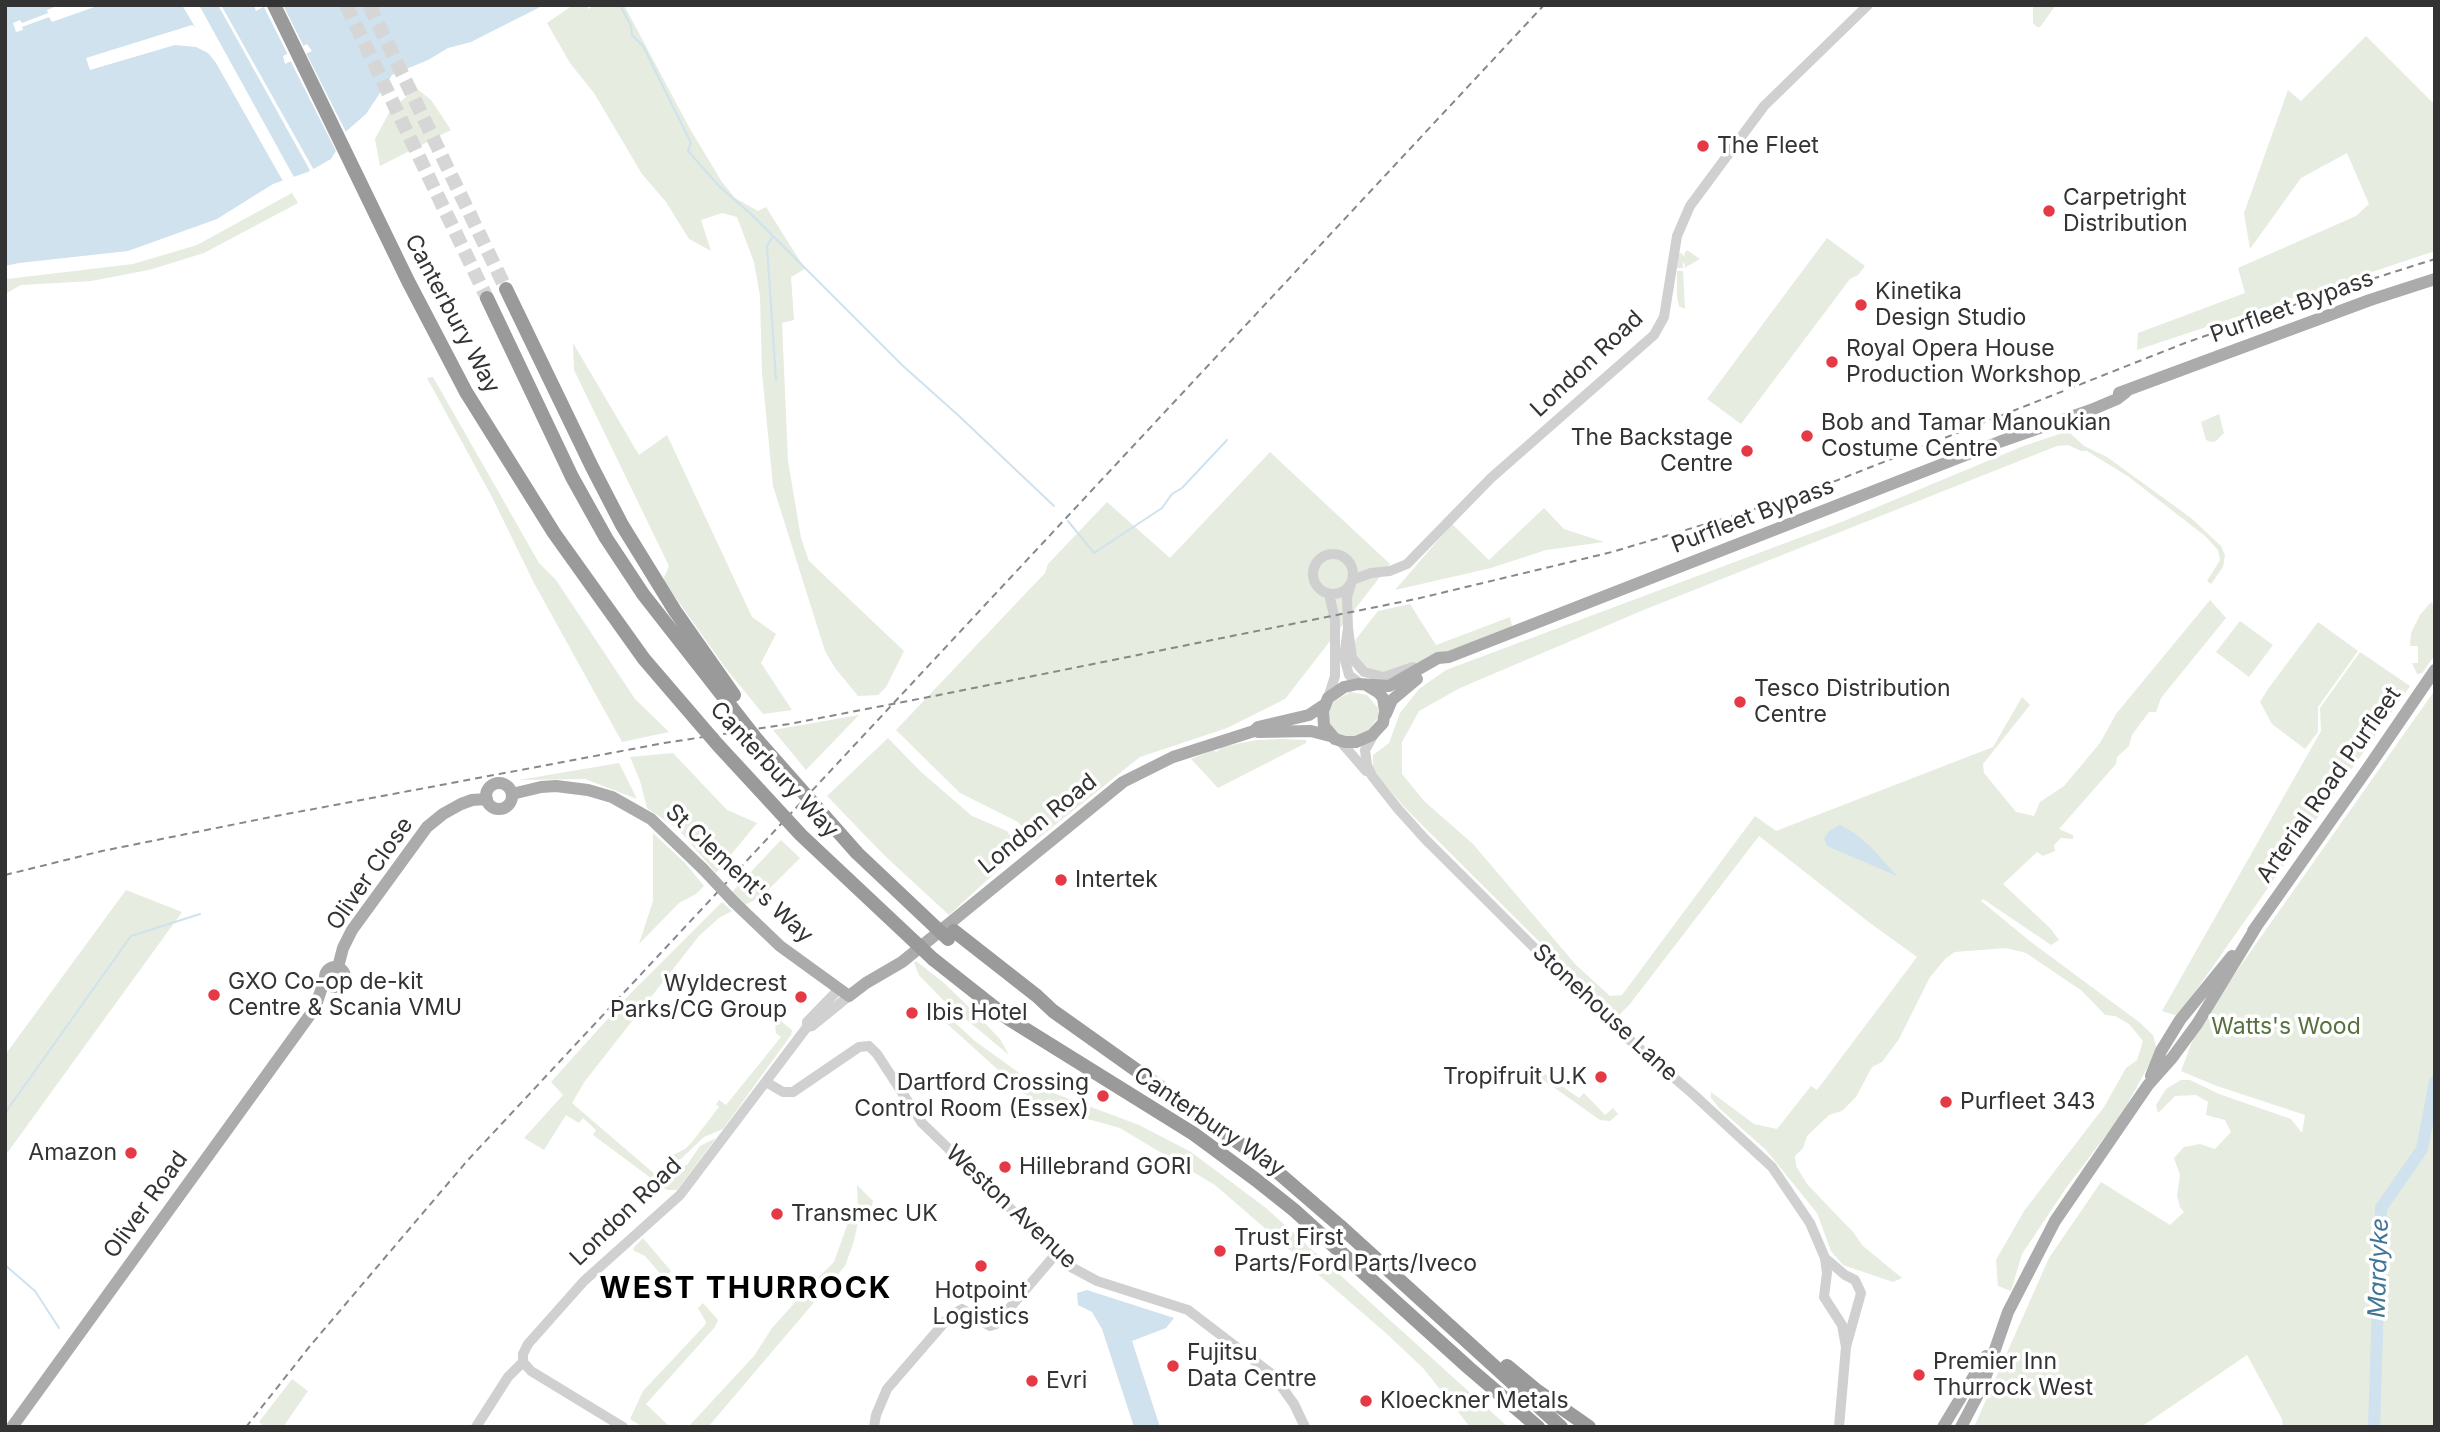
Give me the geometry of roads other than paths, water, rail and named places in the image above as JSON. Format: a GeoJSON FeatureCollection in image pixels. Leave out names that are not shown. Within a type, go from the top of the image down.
{"type":"FeatureCollection","features":[{"type":"Feature","properties":{"kind":"highway","name":"Canterbury Way"},"geometry":{"type":"LineString","coordinates":[[274,5],[408,281],[460,379],[511,466],[561,544],[644,659],[759,792],[933,959],[1009,1019],[1194,1134],[1255,1179],[1324,1237],[1469,1368]]}},
{"type":"Feature","properties":{"kind":"highway","name":"Canterbury Way"},"geometry":{"type":"LineString","coordinates":[[506,289],[622,525],[740,710]]}},
{"type":"Feature","properties":{"kind":"highway","name":"Canterbury Way"},"geometry":{"type":"LineString","coordinates":[[487,298],[572,477],[606,538],[643,594],[740,710],[839,821],[951,935],[1267,1163],[1457,1331]]}},
{"type":"Feature","properties":{"kind":"highway"},"geometry":{"type":"LineString","coordinates":[[1457,1331],[1561,1427]]}},
{"type":"Feature","properties":{"kind":"highway"},"geometry":{"type":"LineString","coordinates":[[1457,1331],[1589,1427]]}},
{"type":"Feature","properties":{"kind":"highway"},"geometry":{"type":"LineString","coordinates":[[1469,1368],[1524,1427]]}},
{"type":"Feature","properties":{"kind":"highway"},"geometry":{"type":"LineString","coordinates":[[1469,1368],[1538,1427]]}},
{"type":"Feature","properties":{"kind":"main road","name":"Purfleet Bypass"},"geometry":{"type":"LineString","coordinates":[[1385,717],[1389,704],[1399,693],[1449,657],[2116,399],[2126,392],[2260,340],[2435,279]]}},
{"type":"Feature","properties":{"kind":"main road","name":"Purfleet Bypass"},"geometry":{"type":"LineString","coordinates":[[1363,685],[1390,686],[1438,658],[1449,657]]}},
{"type":"Feature","properties":{"kind":"main road","name":"Arterial Road Purfleet"},"geometry":{"type":"LineString","coordinates":[[1942,1427],[1998,1336],[2055,1221],[2147,1085],[2172,1058],[2197,1024],[2258,924],[2435,670]]}},
{"type":"Feature","properties":{"kind":"main road"},"geometry":{"type":"LineString","coordinates":[[1363,685],[1379,693],[1385,717],[1376,732],[1356,742],[1335,738],[1323,721],[1326,702],[1344,687],[1363,685]]}},
{"type":"Feature","properties":{"kind":"main road","name":"London Road"},"geometry":{"type":"LineString","coordinates":[[844,993],[902,962],[1123,782],[1173,757],[1254,731],[1258,727],[1313,713],[1326,702]]}},
{"type":"Feature","properties":{"kind":"main road","name":"London Road"},"geometry":{"type":"LineString","coordinates":[[1254,731],[1311,731],[1335,738]]}},
{"type":"Feature","properties":{"kind":"main road","name":"St Clement's Way"},"geometry":{"type":"LineString","coordinates":[[498,783],[509,787],[512,794],[509,804],[500,809],[493,808],[486,799],[487,790],[498,783]]}},
{"type":"Feature","properties":{"kind":"main road","name":"St Clement's Way"},"geometry":{"type":"LineString","coordinates":[[512,794],[556,786],[588,790],[612,797],[651,819],[780,946],[844,993]]}},
{"type":"Feature","properties":{"kind":"main road","name":"Oliver Close"},"geometry":{"type":"LineString","coordinates":[[338,967],[352,930],[427,827],[451,809],[472,800],[486,799]]}},
{"type":"Feature","properties":{"kind":"main road"},"geometry":{"type":"LineString","coordinates":[[338,967],[345,976],[340,985],[331,986],[325,978],[329,969],[338,967]]}},
{"type":"Feature","properties":{"kind":"main road","name":"Oliver Road"},"geometry":{"type":"LineString","coordinates":[[12,1427],[315,1007],[325,978]]}},
{"type":"Feature","properties":{"kind":"main road","name":"Oliver Road"},"geometry":{"type":"LineString","coordinates":[[315,1007],[327,1000],[340,985]]}},
{"type":"Feature","properties":{"kind":"main road","name":"Arterial Road Purfleet"},"geometry":{"type":"LineString","coordinates":[[1961,1427],[1982,1387],[1998,1336]]}},
{"type":"Feature","properties":{"kind":"street","name":"London Road"},"geometry":{"type":"LineString","coordinates":[[1351,582],[1371,573],[1390,571],[1407,564],[1491,478],[1654,335],[1664,317],[1676,236],[1690,206],[1764,106],[1868,5]]}},
{"type":"Feature","properties":{"kind":"street"},"geometry":{"type":"LineString","coordinates":[[1351,582],[1339,593],[1329,594],[1320,589],[1314,579],[1314,568],[1318,561],[1326,556],[1336,555],[1344,558],[1351,566],[1371,573]]}},
{"type":"Feature","properties":{"kind":"street"},"geometry":{"type":"LineString","coordinates":[[1351,566],[1347,597],[1348,628],[1352,658],[1356,666],[1370,676],[1384,677],[1427,664]]}},
{"type":"Feature","properties":{"kind":"street"},"geometry":{"type":"LineString","coordinates":[[1326,702],[1335,677],[1335,620],[1329,594]]}},
{"type":"Feature","properties":{"kind":"street"},"geometry":{"type":"LineString","coordinates":[[1348,628],[1344,657],[1346,667],[1351,678],[1363,685]]}},
{"type":"Feature","properties":{"kind":"street"},"geometry":{"type":"LineString","coordinates":[[1372,776],[1365,753],[1376,732]]}},
{"type":"Feature","properties":{"kind":"street","name":"Stonehouse Lane"},"geometry":{"type":"LineString","coordinates":[[1335,738],[1372,776],[1425,839],[1611,1024],[1693,1094],[1772,1167],[1810,1223],[1825,1258],[1824,1297],[1842,1325],[1846,1347]]}},
{"type":"Feature","properties":{"kind":"street","name":"London Road"},"geometry":{"type":"LineString","coordinates":[[476,1427],[508,1377],[523,1362],[523,1354],[528,1345],[584,1281],[680,1195],[807,1027],[807,1022],[844,993]]}},
{"type":"Feature","properties":{"kind":"street","name":"Weston Avenue"},"geometry":{"type":"LineString","coordinates":[[766,1082],[783,1092],[793,1092],[859,1047],[869,1046],[922,1123],[1042,1238],[1055,1255],[1097,1281],[1188,1310],[1273,1375],[1294,1404],[1305,1427]]}},
{"type":"Feature","properties":{"kind":"street"},"geometry":{"type":"LineString","coordinates":[[874,1427],[887,1390],[950,1316],[962,1309],[990,1326],[996,1324],[1055,1255]]}},
{"type":"Feature","properties":{"kind":"street","name":"Stonehouse Lane"},"geometry":{"type":"LineString","coordinates":[[1825,1258],[1855,1280],[1860,1288],[1861,1298],[1846,1347],[1839,1427]]}},
{"type":"Feature","properties":{"kind":"street"},"geometry":{"type":"LineString","coordinates":[[1826,1285],[1833,1277],[1845,1275]]}},
{"type":"Feature","properties":{"kind":"street"},"geometry":{"type":"LineString","coordinates":[[1832,1309],[1842,1312],[1857,1306]]}},
{"type":"Feature","properties":{"kind":"street"},"geometry":{"type":"LineString","coordinates":[[523,1362],[531,1371],[623,1427]]}},
{"type":"Feature","properties":{"kind":"street","name":"Stonehouse Lane"},"geometry":{"type":"LineString","coordinates":[[1841,1414],[1846,1427]]}},
{"type":"Feature","properties":{"kind":"water"},"geometry":{"type":"Polygon","coordinates":[[[5,5],[254,5],[256,11],[267,5],[544,5],[471,42],[448,48],[428,60],[392,75],[366,114],[334,142],[337,149],[331,159],[308,172],[273,184],[217,219],[128,251],[5,266],[5,5]],[[307,44],[283,56],[285,64],[312,51],[307,44]]]}},
{"type":"Feature","properties":{"kind":"water"},"geometry":{"type":"Polygon","coordinates":[[[1840,825],[1871,847],[1897,876],[1827,846],[1824,838],[1829,831],[1840,825]]]}},
{"type":"Feature","properties":{"kind":"water"},"geometry":{"type":"Polygon","coordinates":[[[1087,1290],[1174,1318],[1166,1328],[1132,1341],[1160,1427],[1134,1427],[1102,1329],[1092,1312],[1078,1305],[1077,1293],[1087,1290]]]}},
{"type":"Feature","properties":{"kind":"waterway"},"geometry":{"type":"LineString","coordinates":[[620,5],[631,26],[632,35],[643,46],[691,143],[688,151],[719,186],[752,215],[902,365],[1054,506]]}},
{"type":"Feature","properties":{"kind":"waterway"},"geometry":{"type":"LineString","coordinates":[[773,236],[767,246],[776,380]]}},
{"type":"Feature","properties":{"kind":"waterway"},"geometry":{"type":"LineString","coordinates":[[1068,521],[1094,553],[1162,508],[1172,494],[1182,488],[1227,440]]}},
{"type":"Feature","properties":{"kind":"waterway"},"geometry":{"type":"LineString","coordinates":[[5,1113],[131,936],[200,914]]}},
{"type":"Feature","properties":{"kind":"waterway","name":"Mardyke"},"geometry":{"type":"LineString","coordinates":[[2374,1427],[2381,1208],[2422,1149],[2435,1082]]}},
{"type":"Feature","properties":{"kind":"waterway"},"geometry":{"type":"LineString","coordinates":[[5,1265],[35,1291],[59,1328]]}},
{"type":"Feature","properties":{"kind":"tunnel"},"geometry":{"type":"LineString","coordinates":[[346,5],[487,298]]}},
{"type":"Feature","properties":{"kind":"tunnel"},"geometry":{"type":"LineString","coordinates":[[369,5],[506,289]]}},
{"type":"Feature","properties":{"kind":"railway"},"geometry":{"type":"LineString","coordinates":[[246,1427],[310,1346],[467,1161],[1544,5]]}},
{"type":"Feature","properties":{"kind":"railway"},"geometry":{"type":"LineString","coordinates":[[5,875],[102,851],[271,817],[664,743],[789,724],[939,695],[1416,599],[1612,552],[1746,512],[1838,480],[2185,343],[2435,259]]}},
{"type":"Feature","properties":{"kind":"place","name":"The Fleet"},"geometry":{"type":"Point","coordinates":[1703,146]}},
{"type":"Feature","properties":{"kind":"place","name":"Carpetright Distribution"},"geometry":{"type":"Point","coordinates":[2049,211]}},
{"type":"Feature","properties":{"kind":"place","name":"Kinetika Design Studio"},"geometry":{"type":"Point","coordinates":[1861,305]}},
{"type":"Feature","properties":{"kind":"place","name":"Royal Opera House Production Workshop"},"geometry":{"type":"Point","coordinates":[1832,362]}},
{"type":"Feature","properties":{"kind":"place","name":"Bob and Tamar Manoukian Costume Centre"},"geometry":{"type":"Point","coordinates":[1807,436]}},
{"type":"Feature","properties":{"kind":"place","name":"The Backstage Centre"},"geometry":{"type":"Point","coordinates":[1747,451]}},
{"type":"Feature","properties":{"kind":"place","name":"Tesco Distribution Centre"},"geometry":{"type":"Point","coordinates":[1740,702]}},
{"type":"Feature","properties":{"kind":"place","name":"Intertek"},"geometry":{"type":"Point","coordinates":[1061,880]}},
{"type":"Feature","properties":{"kind":"place","name":"GXO Co-op de-kit Centre & Scania VMU"},"geometry":{"type":"Point","coordinates":[214,995]}},
{"type":"Feature","properties":{"kind":"place","name":"Wyldecrest Parks/CG Group"},"geometry":{"type":"Point","coordinates":[801,997]}},
{"type":"Feature","properties":{"kind":"place","name":"Ibis Hotel"},"geometry":{"type":"Point","coordinates":[912,1013]}},
{"type":"Feature","properties":{"kind":"place","name":"Tropifruit U.K"},"geometry":{"type":"Point","coordinates":[1601,1077]}},
{"type":"Feature","properties":{"kind":"place","name":"Dartford Crossing Control Room (Essex)"},"geometry":{"type":"Point","coordinates":[1103,1096]}},
{"type":"Feature","properties":{"kind":"place","name":"Purfleet 343"},"geometry":{"type":"Point","coordinates":[1946,1102]}},
{"type":"Feature","properties":{"kind":"place","name":"Amazon"},"geometry":{"type":"Point","coordinates":[131,1153]}},
{"type":"Feature","properties":{"kind":"place","name":"Hillebrand GORI"},"geometry":{"type":"Point","coordinates":[1005,1167]}},
{"type":"Feature","properties":{"kind":"place","name":"Transmec UK"},"geometry":{"type":"Point","coordinates":[777,1214]}},
{"type":"Feature","properties":{"kind":"place","name":"Trust First Parts/Ford Parts/Iveco"},"geometry":{"type":"Point","coordinates":[1220,1251]}},
{"type":"Feature","properties":{"kind":"place","name":"Hotpoint Logistics"},"geometry":{"type":"Point","coordinates":[981,1266]}},
{"type":"Feature","properties":{"kind":"place","name":"Fujitsu Data Centre"},"geometry":{"type":"Point","coordinates":[1173,1366]}},
{"type":"Feature","properties":{"kind":"place","name":"Premier Inn Thurrock West"},"geometry":{"type":"Point","coordinates":[1919,1375]}},
{"type":"Feature","properties":{"kind":"place","name":"Evri"},"geometry":{"type":"Point","coordinates":[1032,1381]}},
{"type":"Feature","properties":{"kind":"place","name":"Kloeckner Metals"},"geometry":{"type":"Point","coordinates":[1366,1401]}},
{"type":"Feature","properties":{"kind":"district","name":"WEST THURROCK"},"geometry":{"type":"Point","coordinates":[746,1289]}},
{"type":"Feature","properties":{"kind":"park label","name":"Watts's Wood"},"geometry":{"type":"Point","coordinates":[2286,1027]}}]}
